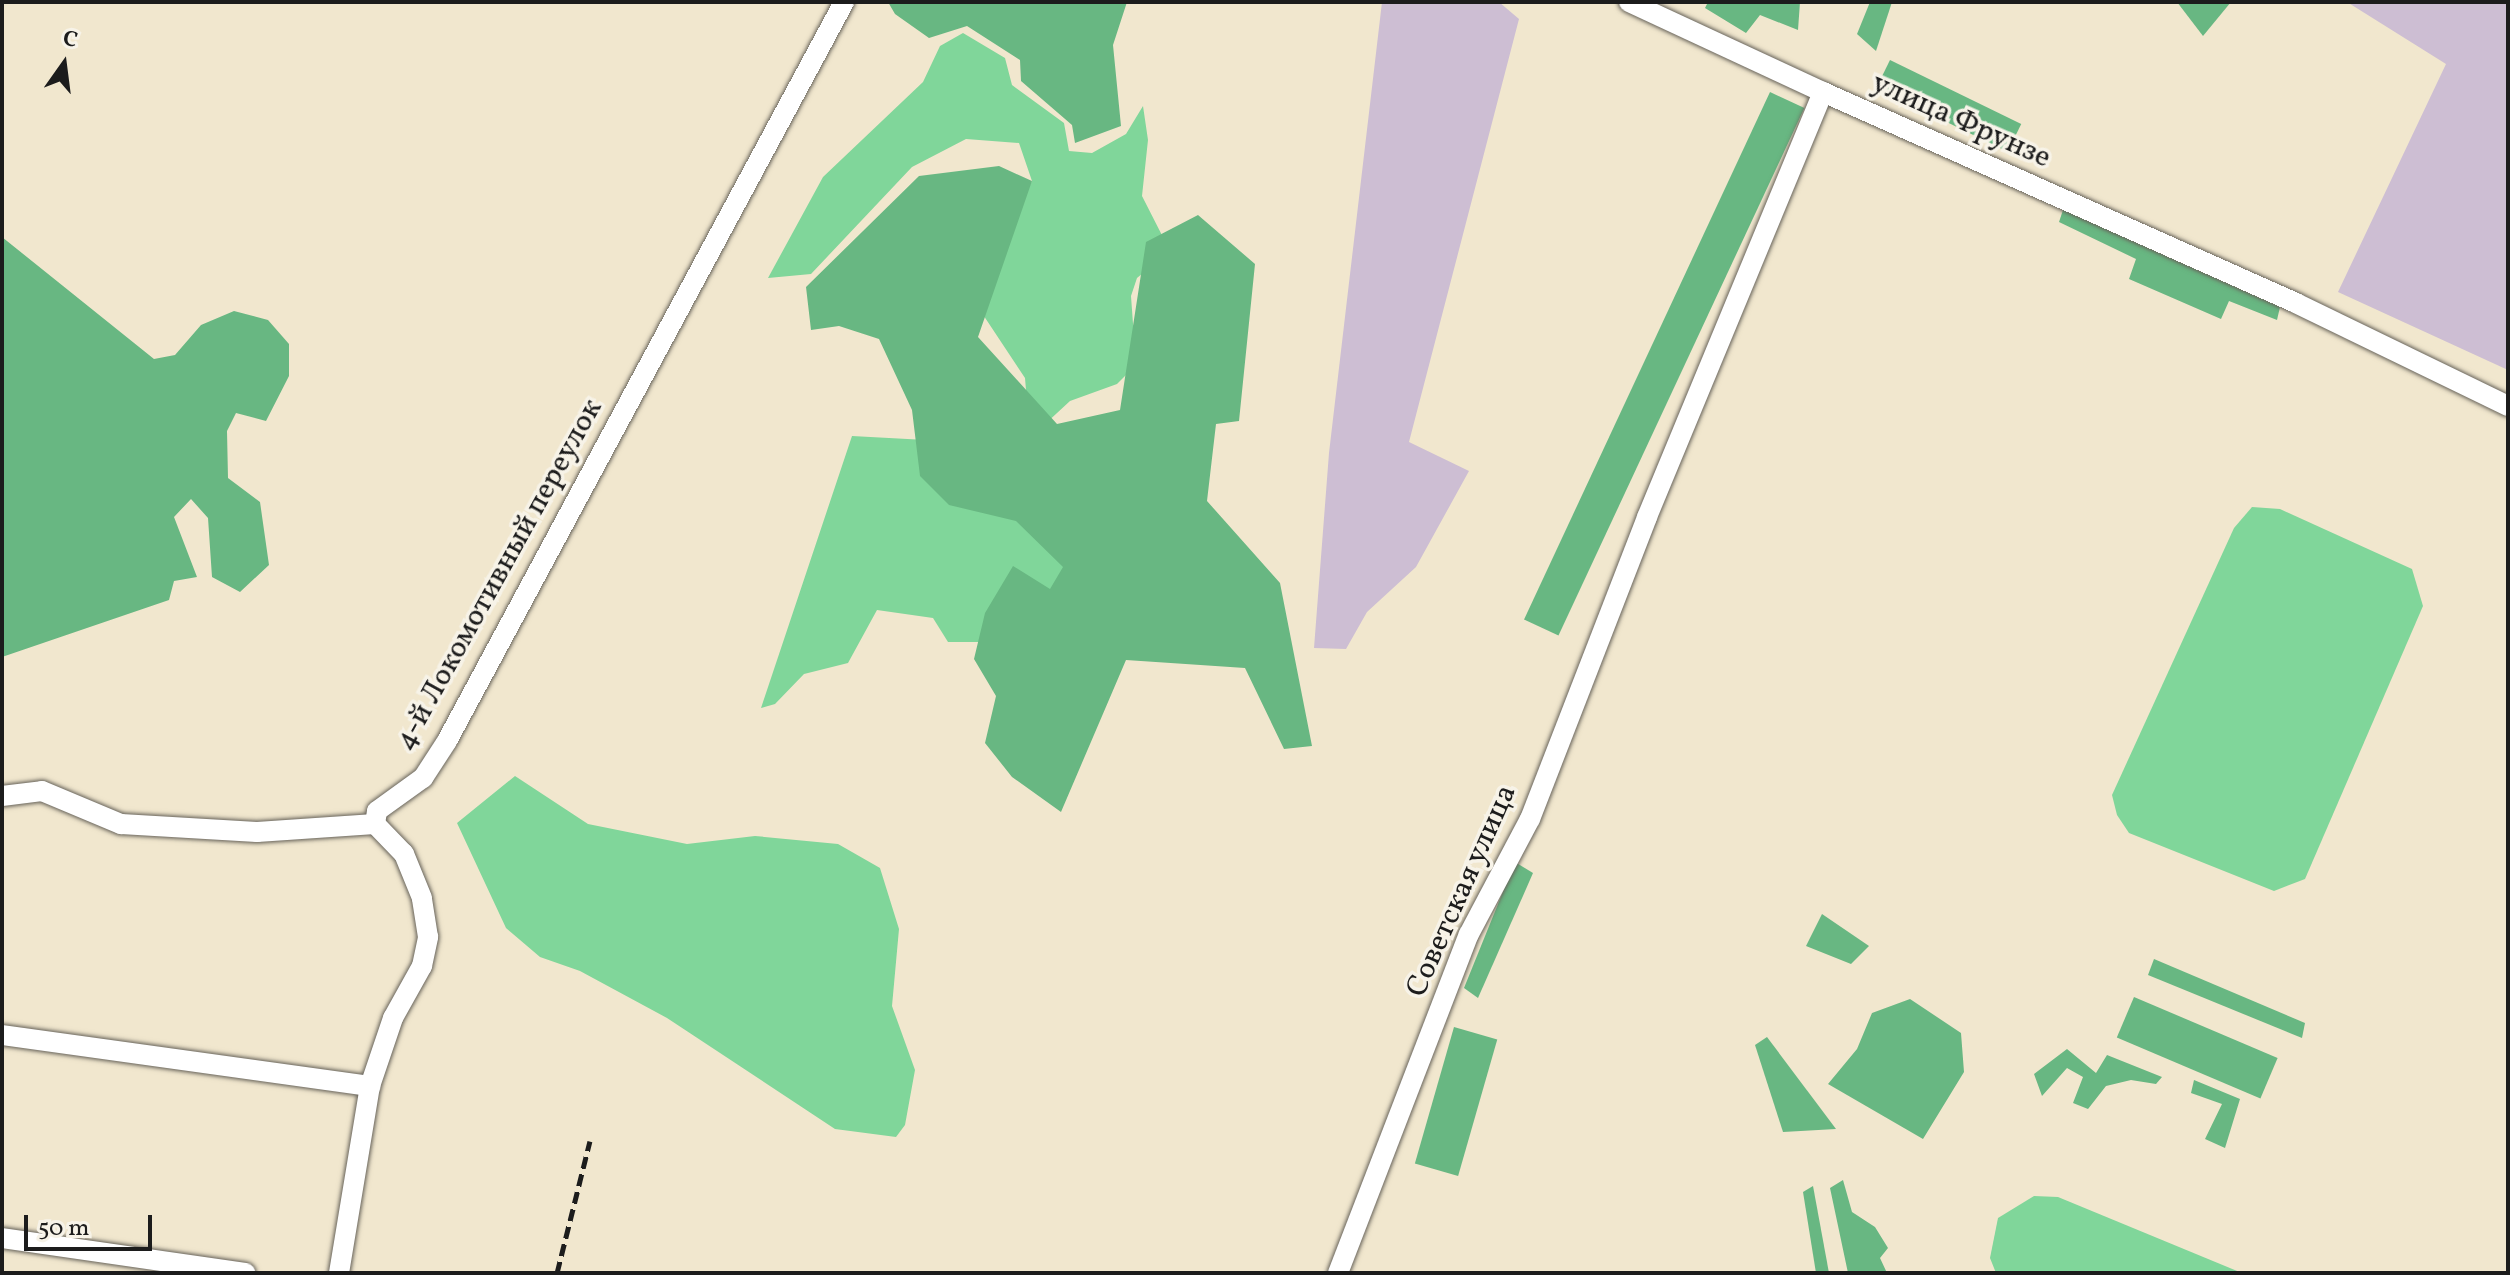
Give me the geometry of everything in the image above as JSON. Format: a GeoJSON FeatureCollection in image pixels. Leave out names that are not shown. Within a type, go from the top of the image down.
{"type":"FeatureCollection","features":[{"type":"Feature","properties":{"kind":"street","name":"4-й Локомотивный переулок"},"geometry":{"type":"LineString","coordinates":[[375,824],[377,811],[423,778],[447,741],[844,2]]}},
{"type":"Feature","properties":{"kind":"street"},"geometry":{"type":"LineString","coordinates":[[1629,2],[1823,92]]}},
{"type":"Feature","properties":{"kind":"street","name":"улица Фрунзе"},"geometry":{"type":"LineString","coordinates":[[1640,535],[1823,92],[2296,303],[2508,406]]}},
{"type":"Feature","properties":{"kind":"street","name":"Советская улица"},"geometry":{"type":"LineString","coordinates":[[1338,1273],[1469,934],[1530,819],[1640,535]]}},
{"type":"Feature","properties":{"kind":"street"},"geometry":{"type":"LineString","coordinates":[[2,796],[42,791],[121,824],[257,832],[375,824],[404,854],[422,898],[428,937],[422,966],[393,1018],[370,1086],[339,1273]]}},
{"type":"Feature","properties":{"kind":"street"},"geometry":{"type":"LineString","coordinates":[[2,1035],[370,1086]]}},
{"type":"Feature","properties":{"kind":"street"},"geometry":{"type":"LineString","coordinates":[[2,1238],[246,1273]]}},
{"type":"Feature","properties":{"kind":"shaded area"},"geometry":{"type":"Polygon","coordinates":[[[1382,2],[1499,2],[1519,19],[1409,442],[1469,471],[1416,567],[1367,612],[1346,649],[1314,648],[1329,453],[1382,2]]]}},
{"type":"Feature","properties":{"kind":"shaded area"},"geometry":{"type":"Polygon","coordinates":[[[2347,2],[2508,2],[2508,370],[2338,292],[2446,64],[2347,2]]]}},
{"type":"Feature","properties":{"kind":"green space"},"geometry":{"type":"Polygon","coordinates":[[[888,2],[1127,2],[1113,45],[1121,126],[1075,143],[1072,125],[1021,81],[1020,60],[967,26],[929,38],[895,14],[888,2]]]}},
{"type":"Feature","properties":{"kind":"green space"},"geometry":{"type":"Polygon","coordinates":[[[1708,2],[1800,2],[1798,30],[1760,15],[1746,33],[1705,8],[1708,2]]]}},
{"type":"Feature","properties":{"kind":"green space"},"geometry":{"type":"Polygon","coordinates":[[[1870,2],[1892,2],[1876,51],[1857,34],[1870,2]]]}},
{"type":"Feature","properties":{"kind":"green space"},"geometry":{"type":"Polygon","coordinates":[[[2177,2],[2231,2],[2203,36],[2177,2]]]}},
{"type":"Feature","properties":{"kind":"green space"},"geometry":{"type":"Polygon","coordinates":[[[963,33],[1005,58],[1012,85],[1064,123],[1069,151],[1092,153],[1126,134],[1143,106],[1148,140],[1142,196],[1170,251],[1137,278],[1131,296],[1136,365],[1117,384],[1070,401],[1030,438],[1025,378],[970,295],[1032,181],[1019,143],[966,139],[912,167],[811,274],[768,278],[823,177],[923,82],[940,46],[963,33]]]}},
{"type":"Feature","properties":{"kind":"green space"},"geometry":{"type":"Polygon","coordinates":[[[1890,60],[2021,124],[2008,152],[1876,88],[1890,60]]]}},
{"type":"Feature","properties":{"kind":"green space"},"geometry":{"type":"Polygon","coordinates":[[[1770,92],[1804,108],[1558,636],[1524,619],[1770,92]]]}},
{"type":"Feature","properties":{"kind":"green space"},"geometry":{"type":"Polygon","coordinates":[[[999,166],[1032,181],[978,337],[1057,424],[1120,410],[1146,242],[1198,215],[1255,264],[1239,421],[1216,424],[1207,501],[1280,583],[1312,746],[1284,749],[1245,668],[1126,660],[1061,812],[1012,777],[985,743],[996,696],[974,659],[985,613],[1013,566],[1050,589],[1063,567],[1016,521],[949,505],[920,476],[912,410],[879,339],[839,326],[811,330],[806,287],[919,176],[999,166]]]}},
{"type":"Feature","properties":{"kind":"green space"},"geometry":{"type":"Polygon","coordinates":[[[2063,210],[2280,307],[2277,320],[2229,301],[2221,319],[2129,279],[2136,259],[2059,222],[2063,210]]]}},
{"type":"Feature","properties":{"kind":"green space"},"geometry":{"type":"Polygon","coordinates":[[[2,237],[154,359],[175,355],[201,325],[234,311],[268,320],[289,344],[289,376],[266,421],[236,413],[227,431],[228,478],[260,502],[269,565],[240,592],[212,577],[208,518],[191,499],[174,517],[197,577],[174,581],[169,600],[2,657],[2,237]]]}},
{"type":"Feature","properties":{"kind":"green space"},"geometry":{"type":"Polygon","coordinates":[[[852,436],[926,440],[1062,526],[1065,599],[987,642],[948,642],[933,618],[877,610],[848,663],[804,674],[775,704],[761,708],[852,436]]]}},
{"type":"Feature","properties":{"kind":"green space"},"geometry":{"type":"Polygon","coordinates":[[[2252,507],[2280,509],[2412,569],[2423,606],[2305,879],[2274,891],[2129,833],[2117,815],[2112,795],[2234,528],[2252,507]]]}},
{"type":"Feature","properties":{"kind":"green space"},"geometry":{"type":"Polygon","coordinates":[[[515,776],[588,824],[687,844],[755,836],[838,844],[880,868],[899,929],[892,1006],[915,1070],[905,1125],[896,1137],[835,1129],[667,1018],[580,971],[540,957],[506,928],[457,823],[515,776]]]}},
{"type":"Feature","properties":{"kind":"green space"},"geometry":{"type":"Polygon","coordinates":[[[1515,862],[1533,873],[1478,998],[1464,988],[1515,862]]]}},
{"type":"Feature","properties":{"kind":"green space"},"geometry":{"type":"Polygon","coordinates":[[[1822,914],[1869,946],[1851,964],[1806,946],[1822,914]]]}},
{"type":"Feature","properties":{"kind":"green space"},"geometry":{"type":"Polygon","coordinates":[[[2154,959],[2305,1023],[2302,1038],[2148,975],[2154,959]]]}},
{"type":"Feature","properties":{"kind":"green space"},"geometry":{"type":"Polygon","coordinates":[[[2134,997],[2278,1058],[2260,1098],[2117,1038],[2134,997]]]}},
{"type":"Feature","properties":{"kind":"green space"},"geometry":{"type":"Polygon","coordinates":[[[1910,999],[1961,1033],[1964,1072],[1923,1139],[1828,1084],[1857,1049],[1872,1013],[1910,999]]]}},
{"type":"Feature","properties":{"kind":"green space"},"geometry":{"type":"Polygon","coordinates":[[[1454,1027],[1497,1039],[1458,1176],[1415,1163],[1454,1027]]]}},
{"type":"Feature","properties":{"kind":"green space"},"geometry":{"type":"Polygon","coordinates":[[[1767,1037],[1836,1129],[1783,1132],[1755,1045],[1767,1037]]]}},
{"type":"Feature","properties":{"kind":"green space"},"geometry":{"type":"Polygon","coordinates":[[[2067,1049],[2096,1073],[2107,1055],[2162,1077],[2156,1084],[2131,1080],[2106,1086],[2088,1109],[2073,1103],[2083,1077],[2067,1068],[2042,1096],[2034,1074],[2067,1049]]]}},
{"type":"Feature","properties":{"kind":"green space"},"geometry":{"type":"Polygon","coordinates":[[[2194,1080],[2240,1099],[2225,1148],[2205,1139],[2222,1104],[2191,1093],[2194,1080]]]}},
{"type":"Feature","properties":{"kind":"green space"},"geometry":{"type":"Polygon","coordinates":[[[1843,1180],[1852,1212],[1875,1227],[1888,1248],[1880,1258],[1887,1273],[1848,1273],[1830,1188],[1843,1180]]]}},
{"type":"Feature","properties":{"kind":"green space"},"geometry":{"type":"Polygon","coordinates":[[[1813,1186],[1829,1273],[1816,1273],[1803,1192],[1813,1186]]]}},
{"type":"Feature","properties":{"kind":"green space"},"geometry":{"type":"Polygon","coordinates":[[[2034,1196],[2058,1197],[2242,1273],[1996,1273],[1990,1258],[1998,1218],[2034,1196]]]}},
{"type":"Feature","properties":{"kind":"railway"},"geometry":{"type":"LineString","coordinates":[[557,1273],[590,1141]]}}]}
